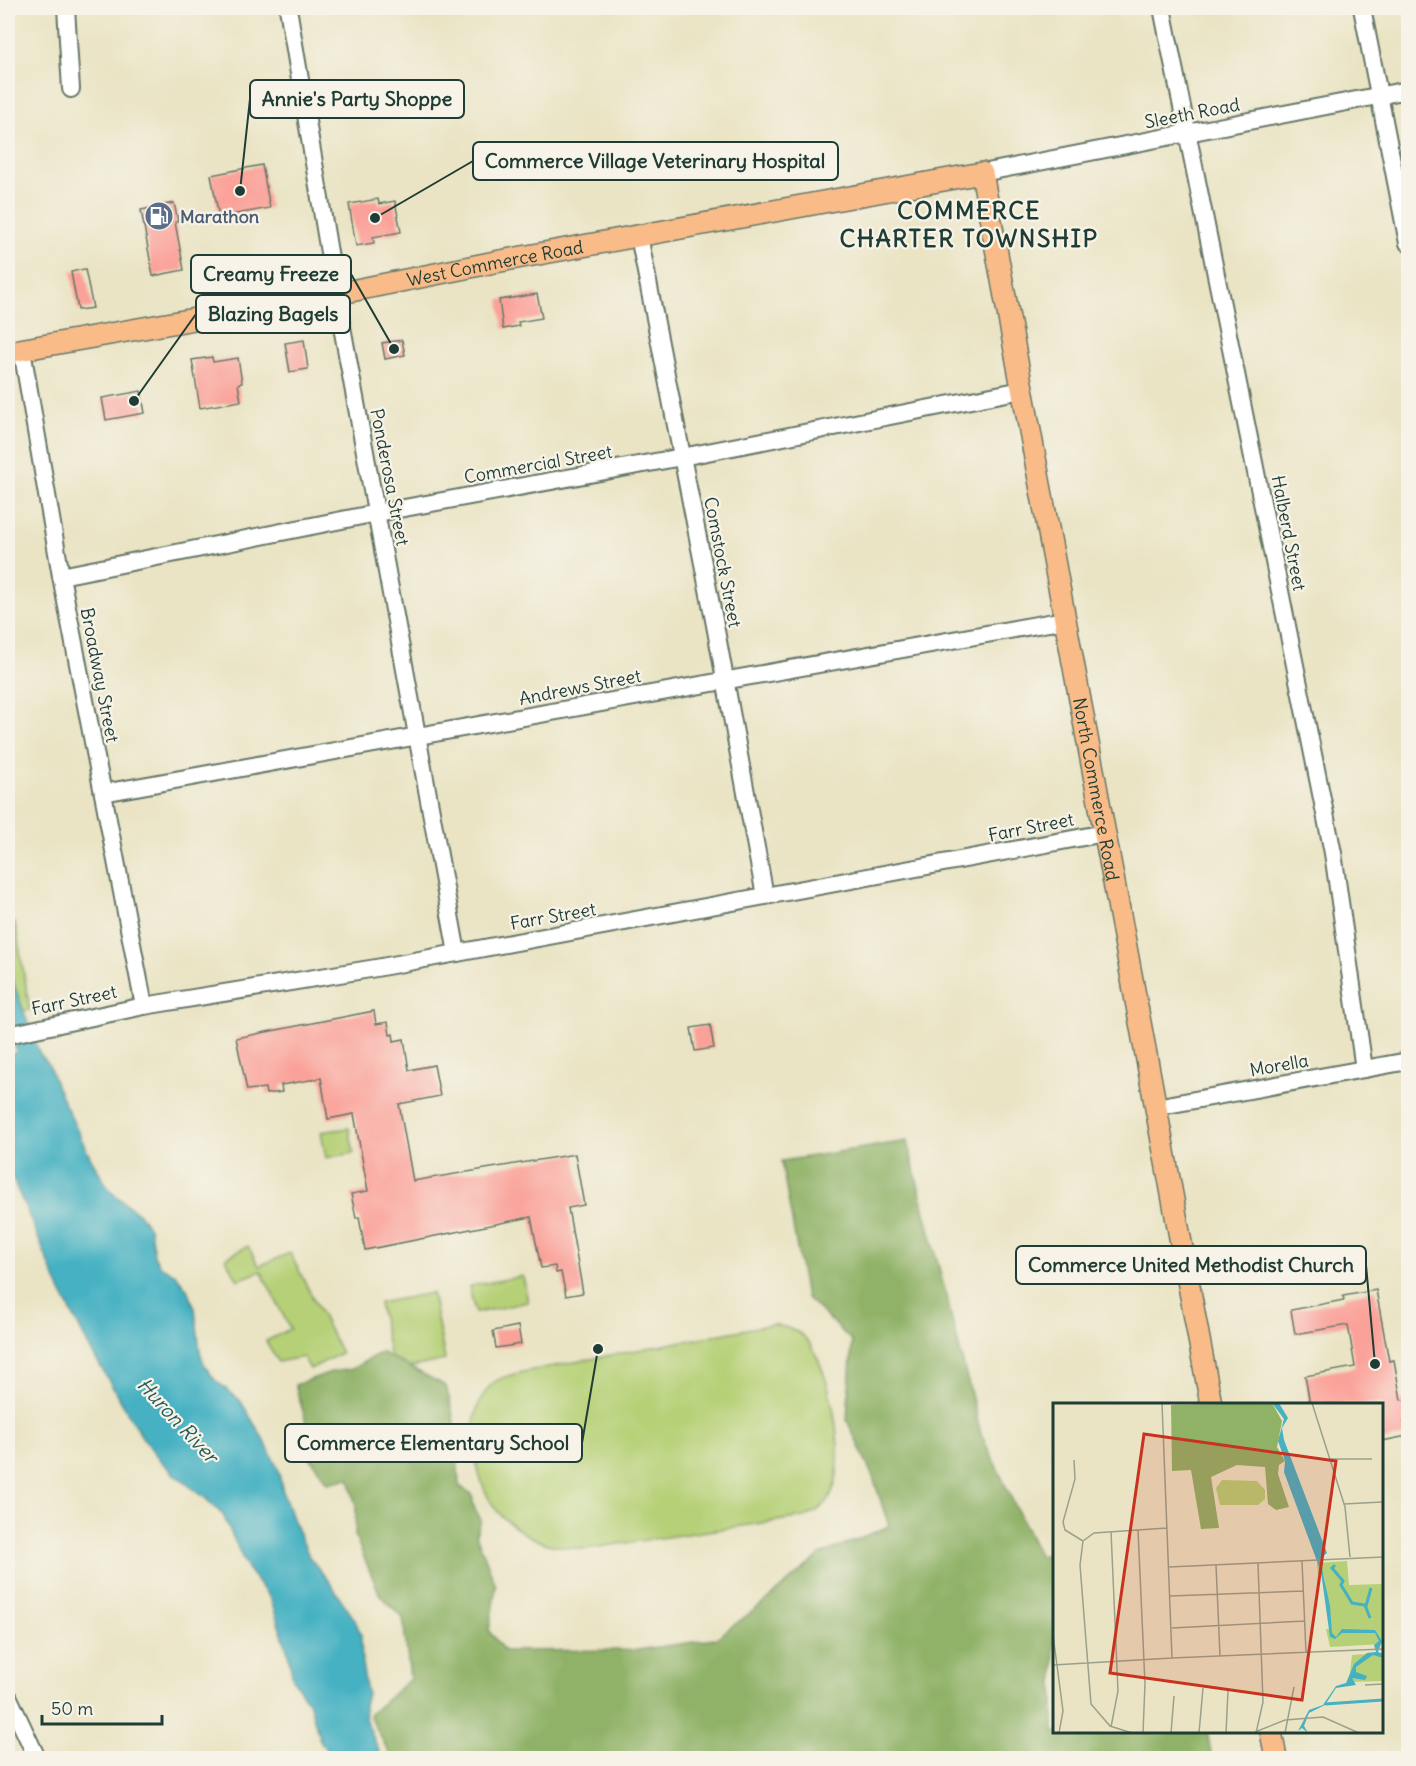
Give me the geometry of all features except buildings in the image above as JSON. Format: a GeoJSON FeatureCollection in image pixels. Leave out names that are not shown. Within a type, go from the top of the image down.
{"type":"FeatureCollection","features":[{"type":"Feature","properties":{"kind":"main road","name":"West Commerce Road"},"geometry":{"type":"LineString","coordinates":[[15,351],[336,294],[477,265],[982,173]]}},
{"type":"Feature","properties":{"kind":"main road","name":"North Commerce Road"},"geometry":{"type":"LineString","coordinates":[[982,173],[1211,1403]]}},
{"type":"Feature","properties":{"kind":"main road"},"geometry":{"type":"LineString","coordinates":[[1272,1733],[1276,1758]]}},
{"type":"Feature","properties":{"kind":"street"},"geometry":{"type":"LineString","coordinates":[[66,8],[71,88]]}},
{"type":"Feature","properties":{"kind":"street","name":"Ponderosa Street"},"geometry":{"type":"LineString","coordinates":[[288,8],[336,294],[458,953]]}},
{"type":"Feature","properties":{"kind":"street","name":"Halberd Street"},"geometry":{"type":"LineString","coordinates":[[1162,8],[1333,853],[1364,1069]]}},
{"type":"Feature","properties":{"kind":"street"},"geometry":{"type":"LineString","coordinates":[[1362,8],[1408,243]]}},
{"type":"Feature","properties":{"kind":"street","name":"Sleeth Road"},"geometry":{"type":"LineString","coordinates":[[982,173],[1408,90]]}},
{"type":"Feature","properties":{"kind":"street","name":"Comstock Street"},"geometry":{"type":"LineString","coordinates":[[639,236],[765,896]]}},
{"type":"Feature","properties":{"kind":"street","name":"Broadway Street"},"geometry":{"type":"LineString","coordinates":[[15,351],[144,1006]]}},
{"type":"Feature","properties":{"kind":"street","name":"Commercial Street"},"geometry":{"type":"LineString","coordinates":[[61,576],[377,513],[682,458],[1022,390]]}},
{"type":"Feature","properties":{"kind":"street","name":"Andrews Street"},"geometry":{"type":"LineString","coordinates":[[102,793],[725,679],[1065,620]]}},
{"type":"Feature","properties":{"kind":"street","name":"Farr Street"},"geometry":{"type":"LineString","coordinates":[[8,1035],[144,1006],[376,968],[1105,833]]}},
{"type":"Feature","properties":{"kind":"street","name":"Morella"},"geometry":{"type":"LineString","coordinates":[[1156,1107],[1408,1060]]}},
{"type":"Feature","properties":{"kind":"street"},"geometry":{"type":"LineString","coordinates":[[8,1696],[37,1758]]}},
{"type":"Feature","properties":{"kind":"green space"},"geometry":{"type":"Polygon","coordinates":[[[15,923],[30,1010],[8,1014],[8,924],[15,923]]]}},
{"type":"Feature","properties":{"kind":"green space"},"geometry":{"type":"Polygon","coordinates":[[[349,1128],[354,1153],[326,1158],[321,1132],[349,1128]]]}},
{"type":"Feature","properties":{"kind":"green space"},"geometry":{"type":"Polygon","coordinates":[[[907,1141],[981,1434],[1039,1556],[1053,1553],[1053,1733],[1207,1733],[1212,1758],[392,1758],[369,1715],[410,1679],[403,1618],[380,1595],[355,1536],[356,1507],[349,1478],[328,1483],[304,1449],[306,1421],[295,1385],[331,1372],[352,1369],[381,1352],[446,1386],[455,1423],[459,1486],[472,1494],[474,1507],[481,1520],[476,1534],[496,1586],[489,1631],[504,1651],[637,1650],[715,1639],[765,1602],[820,1555],[889,1526],[873,1477],[847,1420],[852,1341],[806,1297],[781,1161],[907,1141]]]}},
{"type":"Feature","properties":{"kind":"green space"},"geometry":{"type":"Polygon","coordinates":[[[248,1246],[259,1266],[290,1253],[341,1353],[310,1369],[303,1357],[278,1362],[266,1341],[290,1329],[261,1271],[238,1280],[225,1258],[248,1246]]]}},
{"type":"Feature","properties":{"kind":"green space"},"geometry":{"type":"Polygon","coordinates":[[[523,1276],[528,1302],[475,1313],[469,1286],[523,1276]]]}},
{"type":"Feature","properties":{"kind":"green space"},"geometry":{"type":"Polygon","coordinates":[[[432,1293],[445,1360],[393,1371],[379,1303],[432,1293]]]}},
{"type":"Feature","properties":{"kind":"green space"},"geometry":{"type":"Polygon","coordinates":[[[773,1324],[795,1331],[806,1339],[815,1352],[822,1370],[834,1412],[838,1456],[837,1475],[828,1500],[814,1513],[804,1517],[585,1549],[552,1545],[531,1537],[503,1517],[489,1499],[477,1464],[474,1426],[477,1409],[484,1393],[496,1381],[518,1373],[773,1324]]]}},
{"type":"Feature","properties":{"kind":"water","name":"Huron River"},"geometry":{"type":"Polygon","coordinates":[[[8,975],[12,979],[40,1054],[48,1063],[89,1155],[110,1191],[140,1215],[150,1229],[154,1255],[160,1266],[176,1275],[187,1289],[195,1308],[200,1352],[205,1366],[215,1380],[240,1400],[264,1440],[278,1469],[284,1496],[310,1558],[355,1620],[361,1635],[362,1664],[367,1693],[364,1706],[365,1718],[382,1758],[332,1758],[320,1741],[310,1705],[293,1679],[288,1652],[270,1598],[247,1568],[223,1515],[175,1475],[142,1437],[90,1349],[59,1288],[8,1168],[8,1056],[16,1052],[8,1014],[8,975]]]}},
{"type":"Feature","properties":{"kind":"place","name":"Annie's Party Shoppe"},"geometry":{"type":"Point","coordinates":[240,191]}},
{"type":"Feature","properties":{"kind":"place","name":"Marathon"},"geometry":{"type":"Point","coordinates":[159,216]}},
{"type":"Feature","properties":{"kind":"place","name":"Commerce Village Veterinary Hospital"},"geometry":{"type":"Point","coordinates":[375,218]}},
{"type":"Feature","properties":{"kind":"place","name":"Creamy Freeze"},"geometry":{"type":"Point","coordinates":[394,349]}},
{"type":"Feature","properties":{"kind":"place","name":"Blazing Bagels"},"geometry":{"type":"Point","coordinates":[134,401]}},
{"type":"Feature","properties":{"kind":"place","name":"Commerce Elementary School"},"geometry":{"type":"Point","coordinates":[598,1349]}},
{"type":"Feature","properties":{"kind":"place","name":"Commerce United Methodist Church"},"geometry":{"type":"Point","coordinates":[1375,1364]}},
{"type":"Feature","properties":{"kind":"district","name":"COMMERCE CHARTER TOWNSHIP"},"geometry":{"type":"Point","coordinates":[969,224]}}]}
